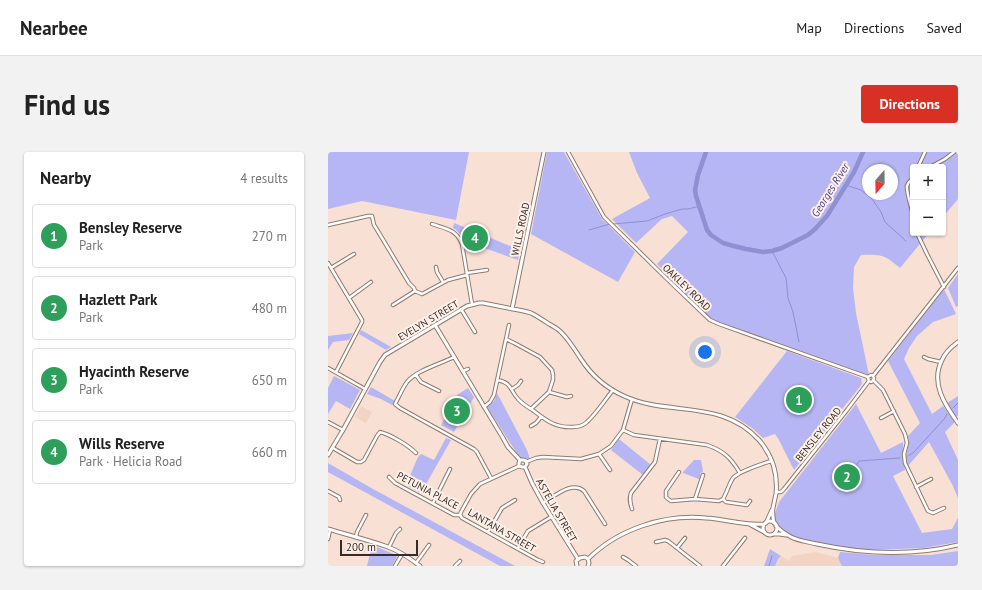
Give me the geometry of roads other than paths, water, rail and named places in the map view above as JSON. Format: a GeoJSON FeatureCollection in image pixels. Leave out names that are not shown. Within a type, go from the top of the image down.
{"type":"FeatureCollection","features":[{"type":"Feature","properties":{"kind":"street","name":"WILLS ROAD"},"geometry":{"type":"LineString","coordinates":[[512,309],[544,152]]}},
{"type":"Feature","properties":{"kind":"street","name":"OAKLEY ROAD"},"geometry":{"type":"LineString","coordinates":[[568,152],[604,217],[710,320],[868,377]]}},
{"type":"Feature","properties":{"kind":"street"},"geometry":{"type":"LineString","coordinates":[[919,164],[925,152]]}},
{"type":"Feature","properties":{"kind":"street"},"geometry":{"type":"LineString","coordinates":[[936,164],[954,152]]}},
{"type":"Feature","properties":{"kind":"street"},"geometry":{"type":"LineString","coordinates":[[910,181],[907,186],[910,202]]}},
{"type":"Feature","properties":{"kind":"street"},"geometry":{"type":"LineString","coordinates":[[328,226],[372,216],[374,225],[409,283],[415,291],[422,294],[450,279],[487,270]]}},
{"type":"Feature","properties":{"kind":"street"},"geometry":{"type":"LineString","coordinates":[[432,224],[452,231],[460,238],[472,304]]}},
{"type":"Feature","properties":{"kind":"street"},"geometry":{"type":"LineString","coordinates":[[918,236],[944,287]]}},
{"type":"Feature","properties":{"kind":"street"},"geometry":{"type":"LineString","coordinates":[[331,268],[354,254]]}},
{"type":"Feature","properties":{"kind":"street"},"geometry":{"type":"LineString","coordinates":[[328,263],[362,320],[336,372]]}},
{"type":"Feature","properties":{"kind":"street"},"geometry":{"type":"LineString","coordinates":[[436,267],[437,272],[443,282]]}},
{"type":"Feature","properties":{"kind":"street"},"geometry":{"type":"LineString","coordinates":[[944,508],[934,513],[929,512],[906,467],[904,460],[906,434],[883,390],[873,380],[873,376],[958,268]]}},
{"type":"Feature","properties":{"kind":"street"},"geometry":{"type":"LineString","coordinates":[[348,298],[371,282]]}},
{"type":"Feature","properties":{"kind":"street"},"geometry":{"type":"LineString","coordinates":[[393,305],[415,291]]}},
{"type":"Feature","properties":{"kind":"street","name":"EVELYN STREET"},"geometry":{"type":"LineString","coordinates":[[328,456],[385,355],[461,309],[472,304],[483,303],[530,313],[559,330],[595,377],[613,390],[632,400],[649,404],[713,413],[728,418],[743,426],[755,436],[765,448],[772,460],[776,474],[776,492],[773,508],[775,525]]}},
{"type":"Feature","properties":{"kind":"street"},"geometry":{"type":"LineString","coordinates":[[461,309],[475,332]]}},
{"type":"Feature","properties":{"kind":"street"},"geometry":{"type":"LineString","coordinates":[[435,325],[508,447],[520,460],[524,460],[526,462],[543,457],[581,459],[599,454],[611,446],[623,430],[632,400]]}},
{"type":"Feature","properties":{"kind":"street"},"geometry":{"type":"LineString","coordinates":[[484,407],[493,398],[509,325]]}},
{"type":"Feature","properties":{"kind":"street"},"geometry":{"type":"LineString","coordinates":[[506,339],[544,360],[552,370],[553,380],[549,392],[531,409]]}},
{"type":"Feature","properties":{"kind":"street"},"geometry":{"type":"LineString","coordinates":[[958,342],[950,349],[941,362],[938,374],[940,394],[958,423]]}},
{"type":"Feature","properties":{"kind":"street"},"geometry":{"type":"LineString","coordinates":[[454,357],[432,366],[411,378],[395,404],[474,449],[491,478]]}},
{"type":"Feature","properties":{"kind":"street"},"geometry":{"type":"LineString","coordinates":[[924,357],[941,362]]}},
{"type":"Feature","properties":{"kind":"street"},"geometry":{"type":"LineString","coordinates":[[328,368],[365,389]]}},
{"type":"Feature","properties":{"kind":"street"},"geometry":{"type":"LineString","coordinates":[[462,371],[468,369]]}},
{"type":"Feature","properties":{"kind":"street"},"geometry":{"type":"LineString","coordinates":[[416,375],[421,382],[439,391]]}},
{"type":"Feature","properties":{"kind":"street"},"geometry":{"type":"LineString","coordinates":[[873,376],[871,375],[868,377],[868,381],[871,382],[873,380]]}},
{"type":"Feature","properties":{"kind":"street"},"geometry":{"type":"LineString","coordinates":[[497,380],[504,382],[512,389],[514,395],[541,417],[550,423],[563,427],[580,426],[587,423],[613,390]]}},
{"type":"Feature","properties":{"kind":"street"},"geometry":{"type":"LineString","coordinates":[[512,389],[521,381]]}},
{"type":"Feature","properties":{"kind":"street","name":"BENSLEY ROAD"},"geometry":{"type":"LineString","coordinates":[[776,492],[781,492],[787,485],[868,381]]}},
{"type":"Feature","properties":{"kind":"street"},"geometry":{"type":"LineString","coordinates":[[549,392],[567,397],[571,396]]}},
{"type":"Feature","properties":{"kind":"street"},"geometry":{"type":"LineString","coordinates":[[881,418],[894,411]]}},
{"type":"Feature","properties":{"kind":"street"},"geometry":{"type":"LineString","coordinates":[[531,426],[541,417]]}},
{"type":"Feature","properties":{"kind":"street"},"geometry":{"type":"LineString","coordinates":[[328,422],[343,430]]}},
{"type":"Feature","properties":{"kind":"street"},"geometry":{"type":"LineString","coordinates":[[623,430],[634,435],[708,445],[730,457],[740,473]]}},
{"type":"Feature","properties":{"kind":"street"},"geometry":{"type":"LineString","coordinates":[[332,448],[357,462],[361,462],[364,460],[380,432],[411,448],[416,453]]}},
{"type":"Feature","properties":{"kind":"street"},"geometry":{"type":"LineString","coordinates":[[632,509],[629,502],[631,493],[655,462],[660,439]]}},
{"type":"Feature","properties":{"kind":"street"},"geometry":{"type":"LineString","coordinates":[[599,454],[610,470]]}},
{"type":"Feature","properties":{"kind":"street"},"geometry":{"type":"LineString","coordinates":[[520,460],[519,466],[522,468],[525,467],[526,462]]}},
{"type":"Feature","properties":{"kind":"street"},"geometry":{"type":"LineString","coordinates":[[679,472],[666,490],[666,497],[668,499],[671,501],[695,499],[719,501],[723,499],[728,487],[734,478],[740,473],[772,460]]}},
{"type":"Feature","properties":{"kind":"street","name":"LANTANA STREET"},"geometry":{"type":"LineString","coordinates":[[519,466],[480,484],[473,490],[460,515],[462,518],[543,562]]}},
{"type":"Feature","properties":{"kind":"street","name":"ASTELIA STREET"},"geometry":{"type":"LineString","coordinates":[[525,467],[551,517],[578,559]]}},
{"type":"Feature","properties":{"kind":"street"},"geometry":{"type":"LineString","coordinates":[[433,504],[450,469]]}},
{"type":"Feature","properties":{"kind":"street"},"geometry":{"type":"LineString","coordinates":[[695,499],[703,475]]}},
{"type":"Feature","properties":{"kind":"street","name":"PETUNIA PLACE"},"geometry":{"type":"LineString","coordinates":[[389,477],[395,483],[454,516],[460,515]]}},
{"type":"Feature","properties":{"kind":"street"},"geometry":{"type":"LineString","coordinates":[[916,487],[931,479]]}},
{"type":"Feature","properties":{"kind":"street"},"geometry":{"type":"LineString","coordinates":[[543,503],[568,488],[579,488],[584,491],[605,524]]}},
{"type":"Feature","properties":{"kind":"street"},"geometry":{"type":"LineString","coordinates":[[328,491],[340,500]]}},
{"type":"Feature","properties":{"kind":"street"},"geometry":{"type":"LineString","coordinates":[[723,499],[726,502],[747,506],[750,501]]}},
{"type":"Feature","properties":{"kind":"street"},"geometry":{"type":"LineString","coordinates":[[488,532],[502,508],[515,500]]}},
{"type":"Feature","properties":{"kind":"street","name":"EVELYN STREET"},"geometry":{"type":"LineString","coordinates":[[765,523],[773,508]]}},
{"type":"Feature","properties":{"kind":"street"},"geometry":{"type":"LineString","coordinates":[[356,536],[366,515]]}},
{"type":"Feature","properties":{"kind":"street"},"geometry":{"type":"LineString","coordinates":[[518,548],[528,531],[551,517]]}},
{"type":"Feature","properties":{"kind":"street"},"geometry":{"type":"LineString","coordinates":[[588,566],[588,560],[598,550],[619,536],[636,528],[672,519],[693,517],[748,524],[770,522],[788,535],[797,539],[824,546],[849,550],[909,551],[958,545]]}},
{"type":"Feature","properties":{"kind":"street"},"geometry":{"type":"LineString","coordinates":[[764,532],[763,527],[765,523]]}},
{"type":"Feature","properties":{"kind":"street"},"geometry":{"type":"LineString","coordinates":[[748,524],[768,535],[788,535]]}},
{"type":"Feature","properties":{"kind":"street"},"geometry":{"type":"LineString","coordinates":[[773,534],[776,530],[775,525]]}},
{"type":"Feature","properties":{"kind":"street"},"geometry":{"type":"LineString","coordinates":[[389,547],[396,533],[400,529]]}},
{"type":"Feature","properties":{"kind":"street"},"geometry":{"type":"LineString","coordinates":[[328,539],[329,530],[356,536],[389,547],[420,566]]}},
{"type":"Feature","properties":{"kind":"street"},"geometry":{"type":"LineString","coordinates":[[677,548],[685,538]]}},
{"type":"Feature","properties":{"kind":"street"},"geometry":{"type":"LineString","coordinates":[[723,566],[745,538]]}},
{"type":"Feature","properties":{"kind":"street"},"geometry":{"type":"LineString","coordinates":[[656,542],[665,540],[668,541],[700,566]]}},
{"type":"Feature","properties":{"kind":"street"},"geometry":{"type":"LineString","coordinates":[[416,563],[429,545]]}},
{"type":"Feature","properties":{"kind":"street"},"geometry":{"type":"LineString","coordinates":[[395,566],[402,554]]}},
{"type":"Feature","properties":{"kind":"street"},"geometry":{"type":"LineString","coordinates":[[577,566],[576,562],[578,559],[584,557],[588,560]]}},
{"type":"Feature","properties":{"kind":"street"},"geometry":{"type":"LineString","coordinates":[[623,557],[636,566]]}},
{"type":"Feature","properties":{"kind":"street"},"geometry":{"type":"LineString","coordinates":[[455,566],[460,561]]}},
{"type":"Feature","properties":{"kind":"waterway","name":"Georges River"},"geometry":{"type":"LineString","coordinates":[[706,152],[698,175],[695,190],[707,230],[711,235],[723,243],[763,252],[782,248],[808,235],[815,229],[827,216],[854,172],[863,152]]}},
{"type":"Feature","properties":{"kind":"waterway"},"geometry":{"type":"LineString","coordinates":[[846,185],[861,190],[872,199],[881,212],[885,222],[906,241]]}},
{"type":"Feature","properties":{"kind":"waterway"},"geometry":{"type":"LineString","coordinates":[[613,224],[647,221],[682,209],[700,206]]}},
{"type":"Feature","properties":{"kind":"waterway"},"geometry":{"type":"LineString","coordinates":[[589,230],[610,224]]}},
{"type":"Feature","properties":{"kind":"waterway"},"geometry":{"type":"LineString","coordinates":[[772,251],[786,278],[788,298],[793,312],[799,342]]}},
{"type":"Feature","properties":{"kind":"waterway"},"geometry":{"type":"LineString","coordinates":[[953,408],[958,403]]}},
{"type":"Feature","properties":{"kind":"waterway"},"geometry":{"type":"LineString","coordinates":[[908,456],[914,452],[947,414]]}},
{"type":"Feature","properties":{"kind":"waterway"},"geometry":{"type":"LineString","coordinates":[[851,474],[859,461],[900,458]]}},
{"type":"Feature","properties":{"kind":"waterway"},"geometry":{"type":"LineString","coordinates":[[769,566],[772,556]]}},
{"type":"Feature","properties":{"kind":"place","name":"Wills Reserve"},"geometry":{"type":"Point","coordinates":[475,238]}},
{"type":"Feature","properties":{"kind":"place","name":"Bensley Reserve"},"geometry":{"type":"Point","coordinates":[799,400]}},
{"type":"Feature","properties":{"kind":"place","name":"Hyacinth Reserve"},"geometry":{"type":"Point","coordinates":[457,411]}},
{"type":"Feature","properties":{"kind":"place","name":"Hazlett Park"},"geometry":{"type":"Point","coordinates":[847,477]}}]}
